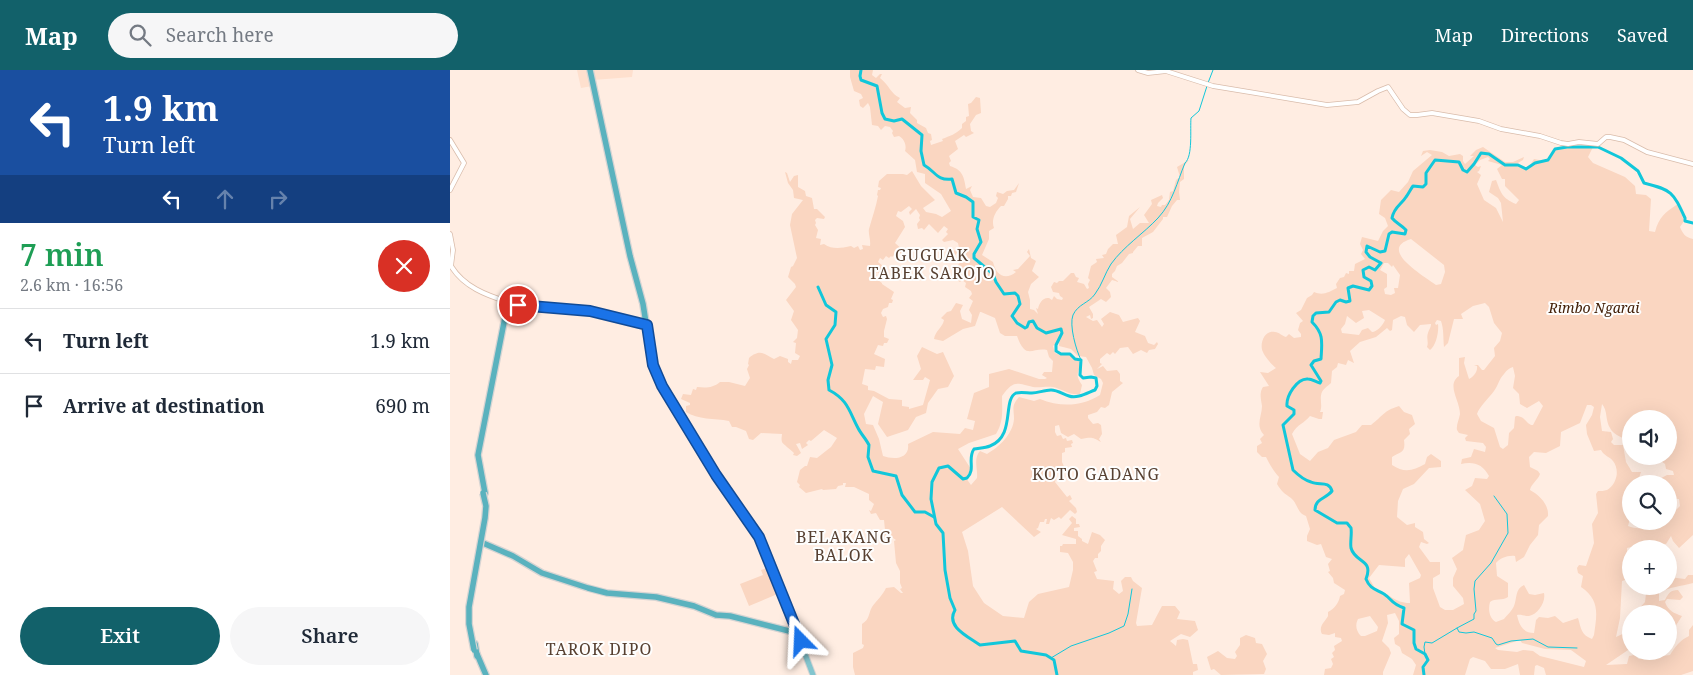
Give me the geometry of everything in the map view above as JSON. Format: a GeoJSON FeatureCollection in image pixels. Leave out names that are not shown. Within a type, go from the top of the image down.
{"type":"FeatureCollection","features":[{"type":"Feature","properties":{"kind":"highway"},"geometry":{"type":"LineString","coordinates":[[590,70],[630,256],[647,325],[653,365],[662,386],[716,475],[759,537],[797,633]]}},
{"type":"Feature","properties":{"kind":"highway"},"geometry":{"type":"LineString","coordinates":[[485,675],[476,653],[470,613],[487,506],[478,457],[508,302],[523,306],[590,311],[647,325]]}},
{"type":"Feature","properties":{"kind":"highway"},"geometry":{"type":"LineString","coordinates":[[478,560],[483,543],[488,508],[487,497],[484,492]]}},
{"type":"Feature","properties":{"kind":"highway"},"geometry":{"type":"LineString","coordinates":[[476,653],[471,614],[485,511],[484,492]]}},
{"type":"Feature","properties":{"kind":"highway"},"geometry":{"type":"LineString","coordinates":[[483,543],[512,556],[542,574],[603,592],[656,597],[694,606],[716,615],[755,622],[797,633]]}},
{"type":"Feature","properties":{"kind":"main road"},"geometry":{"type":"LineString","coordinates":[[1138,70],[1148,73],[1166,71],[1214,86],[1327,105],[1358,102],[1388,87],[1403,109],[1410,115],[1432,113],[1479,121],[1502,129],[1540,136],[1565,144],[1579,142],[1598,144],[1606,137],[1610,137],[1624,140],[1647,152],[1693,164]]}},
{"type":"Feature","properties":{"kind":"main road"},"geometry":{"type":"LineString","coordinates":[[450,140],[463,160],[463,167],[450,190]]}},
{"type":"Feature","properties":{"kind":"main road"},"geometry":{"type":"LineString","coordinates":[[450,234],[453,250],[451,266],[456,273],[472,287],[489,296],[508,302]]}},
{"type":"Feature","properties":{"kind":"main road"},"geometry":{"type":"LineString","coordinates":[[797,633],[812,675]]}},
{"type":"Feature","properties":{"kind":"shaded area"},"geometry":{"type":"Polygon","coordinates":[[[577,70],[588,70],[592,86],[581,88],[577,70]]]}},
{"type":"Feature","properties":{"kind":"shaded area"},"geometry":{"type":"Polygon","coordinates":[[[591,70],[633,70],[632,77],[593,80],[591,70]]]}},
{"type":"Feature","properties":{"kind":"green space"},"geometry":{"type":"Polygon","coordinates":[[[850,70],[873,70],[872,75],[876,78],[882,74],[880,78],[900,98],[897,102],[905,108],[911,107],[910,113],[917,120],[917,123],[926,128],[928,133],[931,134],[931,145],[943,141],[942,139],[962,128],[966,117],[969,116],[968,104],[976,97],[980,98],[981,113],[976,115],[970,124],[971,131],[974,133],[966,137],[964,135],[955,141],[958,149],[949,156],[951,161],[949,163],[950,166],[962,174],[966,189],[972,186],[970,190],[973,197],[981,198],[986,206],[990,207],[996,203],[998,198],[996,196],[997,192],[1003,194],[1014,190],[1019,183],[1016,192],[1008,196],[1004,206],[1001,206],[995,213],[993,219],[994,228],[989,231],[989,239],[982,255],[993,262],[994,267],[999,273],[1008,276],[1016,272],[1013,270],[1018,269],[1030,256],[1027,252],[1029,249],[1031,258],[1036,261],[1032,271],[1039,277],[1031,284],[1028,292],[1030,309],[1038,314],[1036,308],[1038,309],[1043,299],[1049,298],[1052,300],[1054,296],[1062,300],[1063,298],[1059,293],[1053,292],[1051,287],[1054,282],[1063,281],[1071,273],[1074,273],[1079,278],[1077,282],[1084,284],[1087,289],[1089,288],[1090,280],[1088,278],[1091,266],[1097,262],[1096,259],[1104,258],[1102,255],[1106,254],[1113,244],[1118,244],[1116,235],[1127,227],[1129,216],[1140,207],[1130,219],[1133,229],[1140,223],[1149,223],[1144,215],[1152,204],[1151,200],[1162,195],[1163,198],[1157,206],[1165,205],[1169,200],[1170,192],[1173,191],[1176,180],[1180,177],[1177,167],[1189,160],[1184,166],[1184,179],[1180,182],[1180,200],[1177,200],[1167,217],[1163,217],[1153,232],[1142,238],[1142,246],[1138,246],[1133,253],[1129,254],[1117,266],[1112,277],[1119,282],[1112,280],[1106,288],[1110,292],[1111,297],[1106,302],[1101,299],[1089,307],[1093,318],[1091,319],[1090,315],[1086,317],[1093,321],[1097,320],[1102,327],[1104,324],[1101,319],[1110,312],[1119,315],[1123,322],[1138,318],[1140,321],[1135,332],[1145,336],[1148,343],[1154,345],[1157,342],[1158,344],[1155,349],[1149,350],[1147,353],[1141,350],[1133,354],[1128,347],[1120,348],[1115,354],[1113,352],[1110,355],[1107,353],[1100,359],[1102,364],[1097,369],[1103,366],[1107,371],[1117,370],[1120,374],[1120,381],[1123,383],[1112,392],[1109,405],[1105,408],[1101,407],[1097,412],[1088,415],[1093,424],[1098,423],[1101,425],[1102,434],[1099,439],[1101,442],[1092,438],[1081,439],[1074,434],[1068,437],[1061,433],[1059,425],[1055,426],[1057,436],[1061,435],[1063,439],[1066,438],[1067,441],[1072,440],[1073,443],[1071,444],[1072,447],[1065,448],[1065,452],[1062,453],[1062,462],[1065,469],[1063,473],[1054,472],[1053,479],[1056,479],[1055,482],[1067,497],[1070,495],[1072,499],[1069,501],[1076,508],[1077,512],[1075,514],[1070,510],[1061,519],[1059,517],[1054,520],[1051,518],[1049,524],[1046,524],[1047,519],[1045,519],[1044,522],[1040,522],[1036,529],[1041,532],[1034,537],[1002,507],[962,532],[968,551],[973,586],[984,603],[1003,616],[1024,618],[1029,602],[1038,594],[1069,587],[1073,562],[1068,553],[1060,552],[1060,546],[1063,544],[1076,544],[1076,539],[1062,535],[1072,523],[1069,519],[1072,516],[1080,527],[1074,528],[1074,531],[1078,531],[1078,536],[1082,541],[1088,544],[1092,532],[1100,535],[1105,540],[1101,546],[1098,558],[1095,558],[1093,561],[1097,571],[1094,572],[1097,579],[1114,581],[1113,589],[1119,594],[1123,591],[1121,581],[1125,577],[1131,577],[1142,588],[1137,626],[1152,625],[1162,606],[1175,606],[1180,612],[1177,619],[1195,621],[1198,630],[1190,637],[1181,634],[1170,641],[1176,646],[1177,640],[1188,640],[1193,664],[1197,664],[1198,670],[1193,672],[1193,675],[855,675],[853,653],[863,648],[864,645],[862,644],[862,624],[886,588],[894,587],[903,593],[900,589],[902,588],[900,571],[896,563],[894,541],[896,540],[890,536],[884,540],[881,531],[885,530],[884,520],[880,520],[876,513],[871,514],[869,510],[871,511],[874,504],[869,500],[869,494],[854,487],[845,487],[846,483],[838,486],[836,489],[822,489],[806,493],[799,487],[800,485],[797,482],[800,470],[807,466],[810,457],[817,458],[831,447],[837,438],[824,430],[811,441],[809,440],[806,443],[808,445],[802,449],[800,443],[796,444],[801,453],[797,456],[793,455],[794,453],[782,442],[782,434],[761,433],[753,440],[749,439],[746,431],[732,427],[729,421],[701,418],[686,412],[686,406],[690,405],[690,403],[681,399],[683,394],[691,395],[693,389],[696,390],[697,387],[709,387],[720,382],[745,386],[750,378],[747,369],[749,358],[757,353],[763,353],[774,359],[780,356],[788,359],[788,362],[791,364],[792,360],[798,360],[800,356],[795,353],[796,343],[793,342],[797,338],[798,330],[791,320],[794,311],[786,300],[796,287],[788,277],[791,267],[797,258],[790,225],[792,214],[803,200],[794,198],[793,190],[788,183],[785,172],[790,182],[794,176],[798,175],[798,187],[805,191],[806,196],[812,198],[814,209],[817,209],[825,217],[824,219],[817,218],[815,220],[818,230],[816,238],[821,239],[820,245],[824,244],[837,248],[851,246],[854,248],[858,246],[860,250],[863,249],[862,245],[870,246],[869,229],[878,190],[881,188],[878,187],[879,181],[887,174],[907,175],[912,171],[921,186],[935,200],[923,208],[926,212],[942,217],[951,211],[941,194],[925,183],[925,174],[917,172],[915,160],[905,151],[905,144],[902,139],[899,136],[894,137],[890,127],[885,126],[881,130],[878,126],[872,125],[870,107],[868,103],[863,108],[860,106],[859,100],[863,98],[861,94],[854,91],[850,70]],[[909,206],[901,212],[898,211],[896,216],[903,221],[905,227],[895,243],[903,250],[900,254],[897,252],[892,257],[886,256],[883,260],[880,258],[878,262],[883,266],[879,273],[877,272],[875,278],[894,292],[891,299],[893,300],[892,303],[889,303],[888,307],[883,309],[881,313],[887,319],[884,337],[889,339],[883,346],[878,345],[874,354],[885,359],[884,367],[876,366],[875,370],[865,369],[862,384],[868,386],[868,390],[889,399],[902,400],[902,406],[909,407],[909,409],[923,405],[930,380],[925,377],[923,380],[913,380],[921,369],[917,356],[922,347],[937,354],[943,352],[954,376],[948,387],[938,389],[928,403],[926,413],[916,417],[908,430],[887,437],[878,424],[883,402],[873,396],[864,414],[866,424],[873,425],[883,456],[892,458],[904,455],[908,449],[908,444],[933,432],[960,434],[965,428],[973,430],[975,421],[967,419],[974,393],[989,387],[989,374],[1009,369],[1039,379],[1045,379],[1047,378],[1042,375],[1044,372],[1052,372],[1053,361],[1049,357],[1047,350],[1026,351],[1020,344],[1017,336],[1005,336],[1000,333],[995,318],[981,312],[975,326],[963,329],[943,341],[934,339],[944,320],[941,318],[951,311],[956,303],[963,305],[960,311],[962,319],[971,323],[972,315],[969,310],[973,301],[969,298],[972,294],[965,287],[966,283],[955,279],[957,274],[953,270],[960,262],[961,255],[957,253],[954,256],[951,252],[959,248],[958,243],[953,240],[944,242],[942,240],[948,234],[946,232],[948,229],[944,226],[938,233],[929,224],[924,230],[922,228],[918,229],[917,224],[920,220],[920,215],[916,209],[910,215],[909,212],[912,209],[909,206]],[[1059,340],[1053,346],[1055,353],[1070,355],[1075,360],[1081,362],[1078,374],[1082,385],[1080,394],[1070,393],[1053,387],[1016,384],[1010,387],[1002,396],[1001,420],[996,434],[969,443],[958,449],[971,469],[966,478],[971,485],[977,478],[976,460],[980,451],[987,454],[996,448],[1011,430],[1014,419],[1014,405],[1019,397],[1034,401],[1040,399],[1055,403],[1078,404],[1100,395],[1103,383],[1101,379],[1094,375],[1086,357],[1078,356],[1071,349],[1059,346],[1059,340]]]}},
{"type":"Feature","properties":{"kind":"green space","name":"Rimbo Ngarai"},"geometry":{"type":"Polygon","coordinates":[[[1483,147],[1505,162],[1513,162],[1524,157],[1523,160],[1516,164],[1525,169],[1529,167],[1534,159],[1549,160],[1550,155],[1555,149],[1593,147],[1588,157],[1593,163],[1625,177],[1635,186],[1636,194],[1646,195],[1651,199],[1649,231],[1655,232],[1658,222],[1663,215],[1678,204],[1684,221],[1680,227],[1682,232],[1693,239],[1693,535],[1679,548],[1677,540],[1673,540],[1671,536],[1668,540],[1622,540],[1620,618],[1616,637],[1622,634],[1622,654],[1606,665],[1627,664],[1628,660],[1677,660],[1677,645],[1689,636],[1689,630],[1693,625],[1693,671],[1681,675],[1546,675],[1544,668],[1537,665],[1535,666],[1534,675],[1520,675],[1518,664],[1505,669],[1491,669],[1485,661],[1473,657],[1470,659],[1465,675],[1413,675],[1416,665],[1395,644],[1394,638],[1399,634],[1399,621],[1395,613],[1387,615],[1388,623],[1382,641],[1391,653],[1383,675],[1324,675],[1325,669],[1331,668],[1333,664],[1331,659],[1334,657],[1332,653],[1335,650],[1334,646],[1342,641],[1341,638],[1335,637],[1335,633],[1329,635],[1322,634],[1321,626],[1328,616],[1328,612],[1336,606],[1345,590],[1334,583],[1333,578],[1328,572],[1330,571],[1328,564],[1332,559],[1326,557],[1321,544],[1317,545],[1307,541],[1310,529],[1306,516],[1301,513],[1293,500],[1277,484],[1279,477],[1266,457],[1262,457],[1257,452],[1257,446],[1262,443],[1260,439],[1264,435],[1259,425],[1262,406],[1261,392],[1263,387],[1269,386],[1260,372],[1268,373],[1276,368],[1264,354],[1262,349],[1263,338],[1271,332],[1286,337],[1289,334],[1294,338],[1301,337],[1298,330],[1300,323],[1303,321],[1296,313],[1301,310],[1307,298],[1314,292],[1323,294],[1337,288],[1336,284],[1340,278],[1344,277],[1346,273],[1349,274],[1349,271],[1354,271],[1355,264],[1365,259],[1361,254],[1363,250],[1360,244],[1362,237],[1378,241],[1388,226],[1385,218],[1379,214],[1381,200],[1391,190],[1399,192],[1408,182],[1413,171],[1432,155],[1427,152],[1421,156],[1423,151],[1442,152],[1449,156],[1460,154],[1463,156],[1465,164],[1474,156],[1470,156],[1476,150],[1483,147]],[[1488,157],[1480,160],[1475,165],[1481,166],[1477,172],[1481,175],[1477,184],[1484,200],[1496,208],[1503,222],[1501,203],[1498,198],[1489,192],[1492,181],[1496,180],[1501,192],[1508,200],[1516,204],[1519,200],[1505,186],[1505,179],[1502,179],[1497,169],[1502,165],[1488,161],[1490,159],[1488,157]],[[1411,239],[1402,243],[1399,249],[1401,256],[1406,262],[1436,285],[1441,284],[1445,272],[1444,265],[1411,239]],[[1384,263],[1380,270],[1387,274],[1385,294],[1391,295],[1395,293],[1394,288],[1398,288],[1400,275],[1393,265],[1392,267],[1388,263],[1384,263]],[[1485,303],[1473,306],[1461,314],[1463,319],[1454,319],[1448,343],[1444,347],[1441,321],[1437,320],[1435,323],[1436,325],[1438,324],[1437,335],[1434,345],[1430,350],[1427,347],[1427,337],[1431,324],[1420,325],[1414,332],[1407,325],[1405,317],[1401,316],[1393,320],[1392,330],[1390,331],[1387,328],[1376,337],[1360,342],[1350,351],[1354,363],[1348,360],[1346,365],[1338,363],[1337,367],[1332,371],[1331,383],[1324,389],[1321,395],[1320,412],[1323,412],[1322,419],[1310,416],[1292,434],[1300,454],[1310,461],[1318,452],[1328,448],[1334,440],[1356,432],[1362,425],[1371,425],[1386,412],[1394,408],[1399,406],[1404,412],[1412,415],[1415,424],[1409,429],[1410,434],[1404,440],[1402,452],[1392,457],[1392,465],[1405,470],[1412,470],[1425,464],[1427,457],[1431,454],[1441,461],[1441,467],[1429,468],[1414,484],[1403,489],[1398,501],[1397,517],[1407,525],[1415,523],[1415,527],[1423,532],[1424,539],[1429,543],[1421,542],[1419,547],[1430,562],[1440,562],[1440,574],[1433,578],[1433,588],[1440,607],[1445,610],[1453,610],[1464,604],[1463,598],[1453,586],[1453,578],[1457,569],[1452,558],[1463,550],[1466,535],[1479,530],[1485,521],[1480,504],[1465,490],[1472,486],[1475,478],[1487,479],[1489,476],[1477,464],[1461,464],[1462,459],[1471,457],[1474,449],[1485,452],[1486,447],[1483,443],[1466,441],[1465,438],[1468,435],[1459,433],[1457,430],[1460,414],[1454,384],[1459,376],[1459,358],[1465,357],[1464,363],[1469,379],[1474,376],[1477,370],[1477,366],[1474,365],[1478,365],[1484,370],[1495,356],[1494,348],[1500,341],[1502,333],[1494,323],[1489,307],[1485,303]],[[1369,310],[1362,311],[1364,318],[1356,323],[1347,316],[1345,324],[1341,329],[1342,333],[1359,335],[1362,330],[1368,328],[1374,332],[1380,328],[1385,320],[1369,310]],[[1513,367],[1502,376],[1477,414],[1481,421],[1494,428],[1500,447],[1503,449],[1508,445],[1509,433],[1514,428],[1515,417],[1522,417],[1529,424],[1533,425],[1543,406],[1539,401],[1527,408],[1520,404],[1519,394],[1513,388],[1515,376],[1513,367]],[[1602,404],[1600,417],[1602,431],[1611,432],[1613,439],[1611,442],[1614,445],[1622,445],[1622,465],[1628,465],[1632,472],[1641,472],[1640,475],[1622,475],[1622,530],[1677,530],[1677,509],[1680,506],[1679,499],[1677,499],[1677,475],[1674,475],[1673,471],[1666,469],[1665,465],[1677,465],[1677,410],[1622,410],[1622,438],[1612,431],[1608,425],[1602,404]],[[1587,405],[1580,423],[1561,432],[1560,446],[1546,453],[1534,452],[1529,457],[1530,467],[1540,474],[1530,490],[1543,500],[1548,516],[1539,525],[1538,535],[1524,557],[1516,562],[1515,556],[1507,556],[1496,563],[1497,576],[1508,583],[1508,597],[1490,602],[1489,608],[1492,618],[1496,622],[1504,619],[1513,608],[1519,589],[1524,585],[1529,594],[1544,593],[1544,596],[1543,604],[1535,613],[1529,616],[1517,615],[1520,625],[1524,630],[1534,633],[1536,620],[1539,617],[1548,618],[1555,616],[1563,623],[1578,618],[1584,633],[1592,639],[1596,608],[1591,597],[1581,587],[1583,576],[1578,573],[1577,568],[1579,565],[1586,566],[1594,543],[1592,524],[1598,513],[1596,494],[1598,491],[1607,490],[1613,484],[1617,473],[1615,465],[1610,458],[1601,450],[1594,451],[1587,434],[1586,425],[1594,407],[1587,405]],[[1409,554],[1405,559],[1405,567],[1379,565],[1369,578],[1376,590],[1396,600],[1410,603],[1409,583],[1420,578],[1421,575],[1409,554]],[[1370,616],[1358,619],[1356,626],[1361,636],[1377,631],[1378,627],[1370,616]],[[1520,640],[1495,648],[1498,650],[1533,651],[1540,656],[1584,667],[1586,661],[1571,650],[1545,649],[1522,643],[1520,640]]]}},
{"type":"Feature","properties":{"kind":"green space"},"geometry":{"type":"Polygon","coordinates":[[[769,567],[780,593],[749,606],[740,584],[763,575],[761,570],[769,567]]]}},
{"type":"Feature","properties":{"kind":"green space"},"geometry":{"type":"Polygon","coordinates":[[[1688,575],[1693,575],[1693,583],[1677,587],[1677,578],[1685,579],[1688,575]]]}},
{"type":"Feature","properties":{"kind":"green space"},"geometry":{"type":"Polygon","coordinates":[[[1677,590],[1683,597],[1680,600],[1667,599],[1666,605],[1642,605],[1646,595],[1659,595],[1659,601],[1665,600],[1669,595],[1677,595],[1677,590]]]}},
{"type":"Feature","properties":{"kind":"green space"},"geometry":{"type":"Polygon","coordinates":[[[1677,614],[1682,616],[1677,624],[1677,614]]]}},
{"type":"Feature","properties":{"kind":"green space"},"geometry":{"type":"Polygon","coordinates":[[[1246,635],[1255,638],[1256,643],[1262,644],[1267,654],[1263,661],[1266,669],[1264,674],[1221,675],[1214,669],[1211,670],[1207,657],[1218,651],[1227,658],[1235,659],[1237,656],[1235,652],[1240,645],[1240,638],[1246,635]]]}},
{"type":"Feature","properties":{"kind":"waterway"},"geometry":{"type":"LineString","coordinates":[[861,70],[861,80],[877,86],[882,113],[885,119],[894,121],[902,119],[922,135],[921,151],[924,165],[943,179],[952,179],[956,193],[973,202],[973,217],[979,220],[977,229],[981,242],[974,254],[974,258],[993,274],[1004,294],[1015,293],[1018,296],[1020,304],[1012,316],[1017,323],[1025,328],[1029,322],[1033,321],[1037,328],[1046,333],[1061,329],[1062,333],[1056,345],[1056,351],[1061,354],[1070,354],[1075,359],[1081,360],[1080,375],[1083,378],[1096,378],[1097,386],[1095,390],[1079,396],[1072,397],[1051,390],[1034,393],[1016,393],[1010,403],[1006,427],[998,441],[990,446],[974,449],[971,456],[970,475],[963,479],[948,466],[939,468],[932,482],[931,499],[936,524],[943,533],[945,570],[950,598],[955,610],[953,622],[960,631],[980,645],[1015,641],[1021,651],[1046,655],[1054,660],[1057,675]]}},
{"type":"Feature","properties":{"kind":"waterway"},"geometry":{"type":"LineString","coordinates":[[1208,83],[1213,70]]}},
{"type":"Feature","properties":{"kind":"waterway"},"geometry":{"type":"LineString","coordinates":[[1081,360],[1072,331],[1073,315],[1078,308],[1095,294],[1116,258],[1163,212],[1188,160],[1191,142],[1191,118],[1199,111],[1207,86]]}},
{"type":"Feature","properties":{"kind":"waterway"},"geometry":{"type":"LineString","coordinates":[[1424,675],[1423,667],[1428,660],[1425,654],[1416,649],[1414,630],[1402,624],[1404,608],[1396,605],[1384,594],[1369,585],[1366,579],[1368,568],[1353,553],[1351,548],[1351,528],[1347,523],[1337,523],[1315,510],[1317,503],[1332,491],[1331,488],[1326,484],[1306,480],[1293,470],[1283,425],[1294,414],[1294,410],[1287,406],[1288,397],[1296,384],[1304,379],[1311,379],[1320,383],[1321,381],[1311,365],[1314,361],[1321,359],[1322,348],[1319,330],[1312,322],[1313,316],[1316,313],[1329,312],[1336,302],[1340,300],[1350,301],[1348,288],[1353,286],[1369,290],[1372,286],[1371,281],[1364,277],[1363,270],[1369,267],[1375,270],[1381,263],[1370,257],[1366,252],[1367,246],[1380,252],[1385,251],[1389,234],[1392,232],[1405,234],[1406,230],[1392,218],[1393,214],[1413,186],[1423,187],[1426,184],[1426,173],[1435,160],[1459,162],[1463,170],[1467,172],[1481,153],[1489,154],[1505,165],[1518,165],[1526,169],[1535,163],[1548,160],[1555,149],[1598,147],[1621,158],[1638,171],[1644,183],[1670,193],[1674,197],[1685,221],[1693,223]]}},
{"type":"Feature","properties":{"kind":"waterway"},"geometry":{"type":"LineString","coordinates":[[818,287],[826,305],[836,312],[835,325],[826,339],[832,365],[828,380],[829,390],[844,402],[869,445],[868,457],[873,471],[896,476],[902,495],[915,512],[925,512],[934,517]]}},
{"type":"Feature","properties":{"kind":"waterway"},"geometry":{"type":"LineString","coordinates":[[1457,628],[1474,619],[1476,611],[1475,581],[1491,563],[1508,533],[1507,514],[1494,496]]}},
{"type":"Feature","properties":{"kind":"waterway"},"geometry":{"type":"LineString","coordinates":[[1051,658],[1071,646],[1124,626],[1132,589]]}},
{"type":"Feature","properties":{"kind":"waterway"},"geometry":{"type":"LineString","coordinates":[[1425,654],[1425,642],[1432,643],[1457,628],[1459,632],[1474,632],[1492,638],[1498,645],[1511,641],[1533,639],[1548,647],[1577,648]]}},
{"type":"Feature","properties":{"kind":"district","name":"GUGUAK TABEK SAROJO"},"geometry":{"type":"Point","coordinates":[932,264]}},
{"type":"Feature","properties":{"kind":"district","name":"KOTO GADANG"},"geometry":{"type":"Point","coordinates":[1096,474]}},
{"type":"Feature","properties":{"kind":"district","name":"BELAKANG BALOK"},"geometry":{"type":"Point","coordinates":[844,546]}},
{"type":"Feature","properties":{"kind":"district","name":"TAROK DIPO"},"geometry":{"type":"Point","coordinates":[599,649]}},
{"type":"Feature","properties":{"kind":"route"},"geometry":{"type":"LineString","coordinates":[[518,305],[590,311],[647,325],[653,365],[662,386],[716,475],[759,537],[801,641]]}}]}
